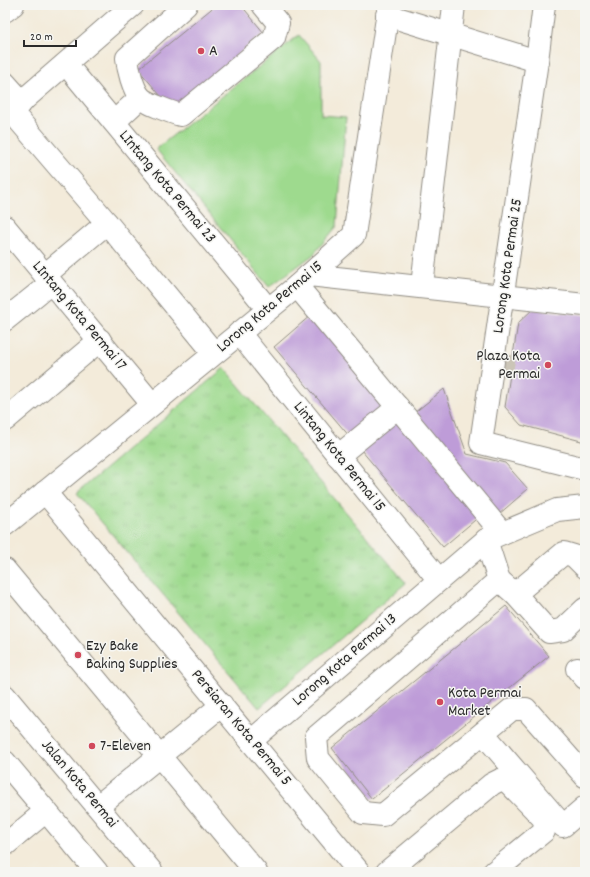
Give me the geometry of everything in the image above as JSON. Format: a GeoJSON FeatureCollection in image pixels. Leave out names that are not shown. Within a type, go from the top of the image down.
{"type":"FeatureCollection","features":[{"type":"Feature","properties":{"kind":"street"},"geometry":{"type":"LineString","coordinates":[[5,11],[13,5]]}},
{"type":"Feature","properties":{"kind":"street"},"geometry":{"type":"LineString","coordinates":[[13,110],[133,5]]}},
{"type":"Feature","properties":{"kind":"street"},"geometry":{"type":"LineString","coordinates":[[186,5],[127,58],[129,74],[140,98],[170,113],[181,115],[274,38],[278,23],[263,5]]}},
{"type":"Feature","properties":{"kind":"street"},"geometry":{"type":"LineString","coordinates":[[422,286],[454,5]]}},
{"type":"Feature","properties":{"kind":"street","name":"Lorong Kota Permai 25"},"geometry":{"type":"LineString","coordinates":[[544,5],[481,444],[585,469]]}},
{"type":"Feature","properties":{"kind":"street"},"geometry":{"type":"LineString","coordinates":[[388,10],[450,34],[537,61]]}},
{"type":"Feature","properties":{"kind":"street","name":"Lorong Kota Permai 15"},"geometry":{"type":"LineString","coordinates":[[5,525],[214,354],[303,280],[354,235],[388,10]]}},
{"type":"Feature","properties":{"kind":"street","name":"LIntang Kota Permai 23"},"geometry":{"type":"LineString","coordinates":[[66,64],[268,309]]}},
{"type":"Feature","properties":{"kind":"street"},"geometry":{"type":"LineString","coordinates":[[5,83],[13,110],[214,354]]}},
{"type":"Feature","properties":{"kind":"street"},"geometry":{"type":"LineString","coordinates":[[114,122],[140,98]]}},
{"type":"Feature","properties":{"kind":"street"},"geometry":{"type":"LineString","coordinates":[[5,320],[107,223]]}},
{"type":"Feature","properties":{"kind":"street","name":"LIntang Kota Permai 17"},"geometry":{"type":"LineString","coordinates":[[5,228],[152,404]]}},
{"type":"Feature","properties":{"kind":"street"},"geometry":{"type":"LineString","coordinates":[[303,280],[422,286],[585,305]]}},
{"type":"Feature","properties":{"kind":"street"},"geometry":{"type":"LineString","coordinates":[[303,280],[494,536],[507,587],[549,632],[563,630],[585,609]]}},
{"type":"Feature","properties":{"kind":"street","name":"Lintang Kota Permai 15"},"geometry":{"type":"LineString","coordinates":[[239,333],[439,580]]}},
{"type":"Feature","properties":{"kind":"street"},"geometry":{"type":"LineString","coordinates":[[5,420],[100,340]]}},
{"type":"Feature","properties":{"kind":"street"},"geometry":{"type":"LineString","coordinates":[[338,456],[398,407]]}},
{"type":"Feature","properties":{"kind":"street","name":"Persiaran Kota Permai 5"},"geometry":{"type":"LineString","coordinates":[[46,492],[359,872]]}},
{"type":"Feature","properties":{"kind":"street","name":"Lorong Kota Permai 13"},"geometry":{"type":"LineString","coordinates":[[251,741],[439,580],[494,536],[557,510],[585,507]]}},
{"type":"Feature","properties":{"kind":"street"},"geometry":{"type":"LineString","coordinates":[[585,567],[574,556],[564,553],[507,587],[316,737],[318,758],[363,813],[383,814],[512,709],[526,709],[585,776]]}},
{"type":"Feature","properties":{"kind":"street"},"geometry":{"type":"LineString","coordinates":[[5,570],[256,872]]}},
{"type":"Feature","properties":{"kind":"street","name":"Jalan Kota Permai"},"geometry":{"type":"LineString","coordinates":[[5,696],[152,872]]}},
{"type":"Feature","properties":{"kind":"street"},"geometry":{"type":"LineString","coordinates":[[98,806],[222,705]]}},
{"type":"Feature","properties":{"kind":"street"},"geometry":{"type":"LineString","coordinates":[[483,733],[563,826],[585,807]]}},
{"type":"Feature","properties":{"kind":"street"},"geometry":{"type":"LineString","coordinates":[[5,762],[97,872]]}},
{"type":"Feature","properties":{"kind":"street"},"geometry":{"type":"LineString","coordinates":[[387,872],[492,784],[500,780],[506,780],[545,820],[544,831],[494,872]]}},
{"type":"Feature","properties":{"kind":"street"},"geometry":{"type":"LineString","coordinates":[[5,845],[46,811]]}},
{"type":"Feature","properties":{"kind":"green space"},"geometry":{"type":"Polygon","coordinates":[[[299,35],[321,61],[321,115],[346,117],[337,226],[313,255],[269,287],[156,149],[299,35]]]}},
{"type":"Feature","properties":{"kind":"green space"},"geometry":{"type":"Polygon","coordinates":[[[224,368],[406,583],[259,708],[77,493],[224,368]]]}},
{"type":"Feature","properties":{"kind":"building","name":"A"},"geometry":{"type":"Polygon","coordinates":[[[216,5],[241,5],[264,33],[172,109],[138,69],[216,5]]]}},
{"type":"Feature","properties":{"kind":"building","name":"Plaza Kota Permai"},"geometry":{"type":"Polygon","coordinates":[[[533,309],[585,315],[585,442],[521,425],[505,407],[518,323],[533,309]]]}},
{"type":"Feature","properties":{"kind":"building"},"geometry":{"type":"Polygon","coordinates":[[[311,315],[481,515],[443,547],[274,347],[311,315]]]}},
{"type":"Feature","properties":{"kind":"building"},"geometry":{"type":"Polygon","coordinates":[[[444,389],[467,454],[505,463],[528,489],[498,515],[414,413],[444,389]]]}},
{"type":"Feature","properties":{"kind":"building","name":"Kota Permai Market"},"geometry":{"type":"Polygon","coordinates":[[[506,606],[549,656],[372,799],[332,748],[506,606]]]}},
{"type":"Feature","properties":{"kind":"tunnel"},"geometry":{"type":"LineString","coordinates":[[494,363],[514,367]]}},
{"type":"Feature","properties":{"kind":"place","name":"A"},"geometry":{"type":"Point","coordinates":[201,51]}},
{"type":"Feature","properties":{"kind":"place","name":"Plaza Kota Permai"},"geometry":{"type":"Point","coordinates":[548,365]}},
{"type":"Feature","properties":{"kind":"place","name":"Ezy Bake Baking Supplies"},"geometry":{"type":"Point","coordinates":[78,655]}},
{"type":"Feature","properties":{"kind":"place","name":"Kota Permai Market"},"geometry":{"type":"Point","coordinates":[440,702]}},
{"type":"Feature","properties":{"kind":"place","name":"7-Eleven"},"geometry":{"type":"Point","coordinates":[92,746]}}]}
